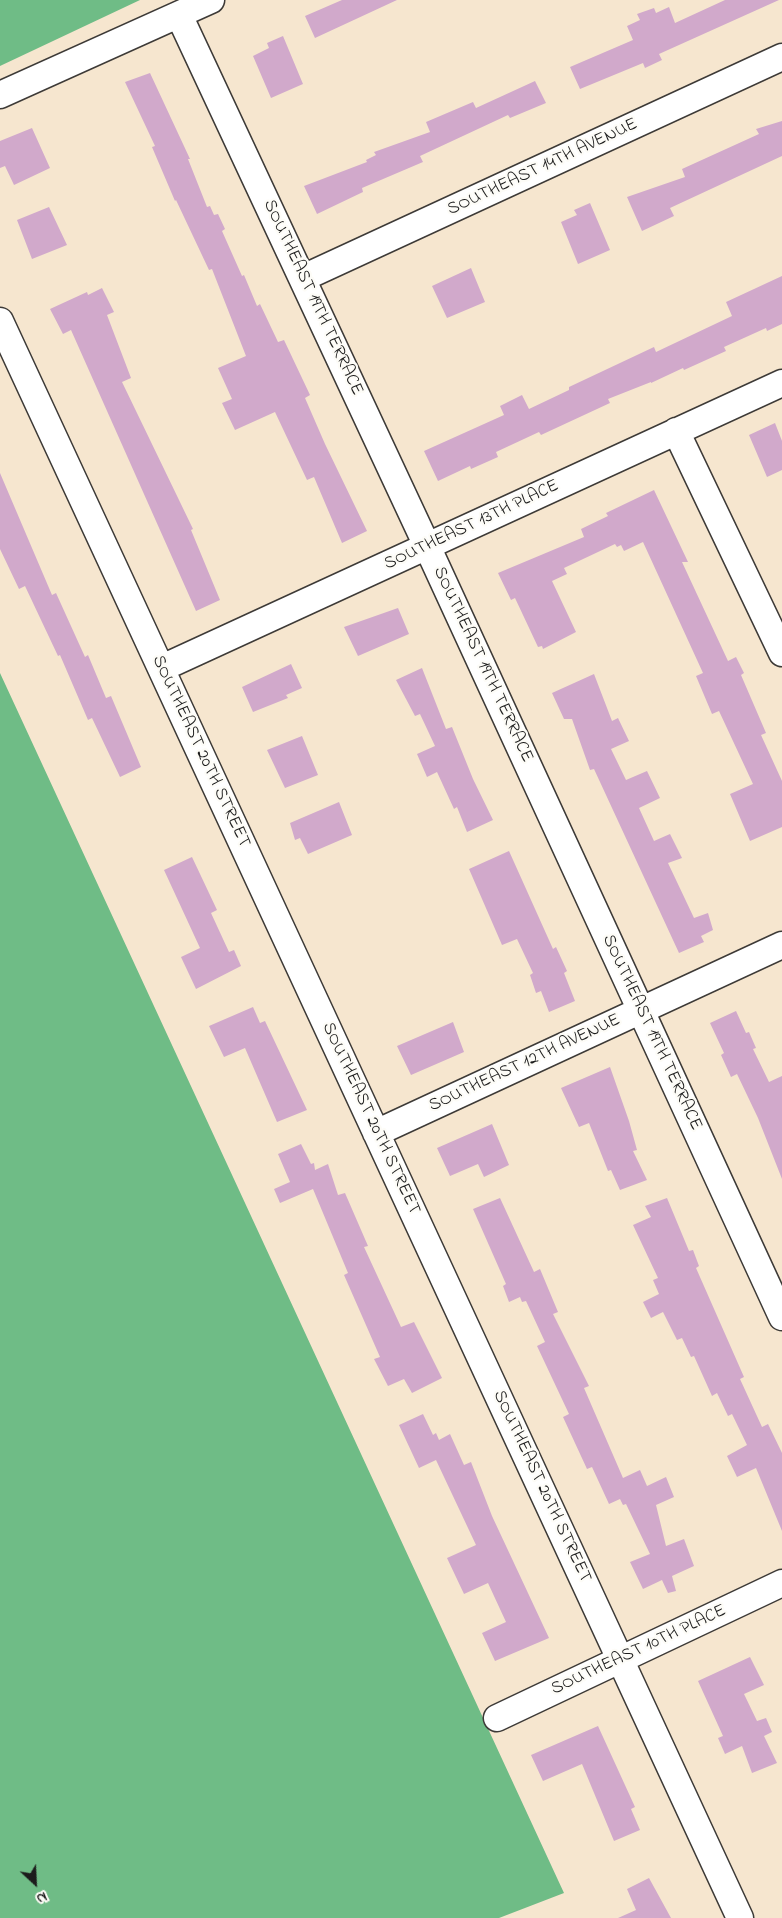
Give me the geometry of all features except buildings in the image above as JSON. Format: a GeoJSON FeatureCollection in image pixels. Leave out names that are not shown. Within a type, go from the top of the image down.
{"type":"FeatureCollection","features":[{"type":"Feature","properties":{"kind":"street"},"geometry":{"type":"LineString","coordinates":[[0,95],[211,0]]}},
{"type":"Feature","properties":{"kind":"street","name":"SOUTHEAST 19TH TERRACE"},"geometry":{"type":"LineString","coordinates":[[179,15],[428,546],[782,1316]]}},
{"type":"Feature","properties":{"kind":"street","name":"SOUTHEAST 14TH AVENUE"},"geometry":{"type":"LineString","coordinates":[[303,278],[782,57]]}},
{"type":"Feature","properties":{"kind":"street","name":"SOUTHEAST 20TH STREET"},"geometry":{"type":"LineString","coordinates":[[0,321],[740,1918]]}},
{"type":"Feature","properties":{"kind":"street","name":"SOUTHEAST 13TH PLACE"},"geometry":{"type":"LineString","coordinates":[[162,668],[782,383]]}},
{"type":"Feature","properties":{"kind":"street"},"geometry":{"type":"LineString","coordinates":[[676,431],[782,654]]}},
{"type":"Feature","properties":{"kind":"street","name":"SOUTHEAST 12TH AVENUE"},"geometry":{"type":"LineString","coordinates":[[376,1132],[782,945]]}},
{"type":"Feature","properties":{"kind":"street","name":"SOUTHEAST 10TH PLACE"},"geometry":{"type":"LineString","coordinates":[[497,1718],[782,1583]]}},
{"type":"Feature","properties":{"kind":"green space"},"geometry":{"type":"Polygon","coordinates":[[[0,0],[140,0],[0,66],[0,0]]]}},
{"type":"Feature","properties":{"kind":"green space"},"geometry":{"type":"Polygon","coordinates":[[[0,673],[564,1893],[499,1918],[0,1918],[0,673]]]}}]}
